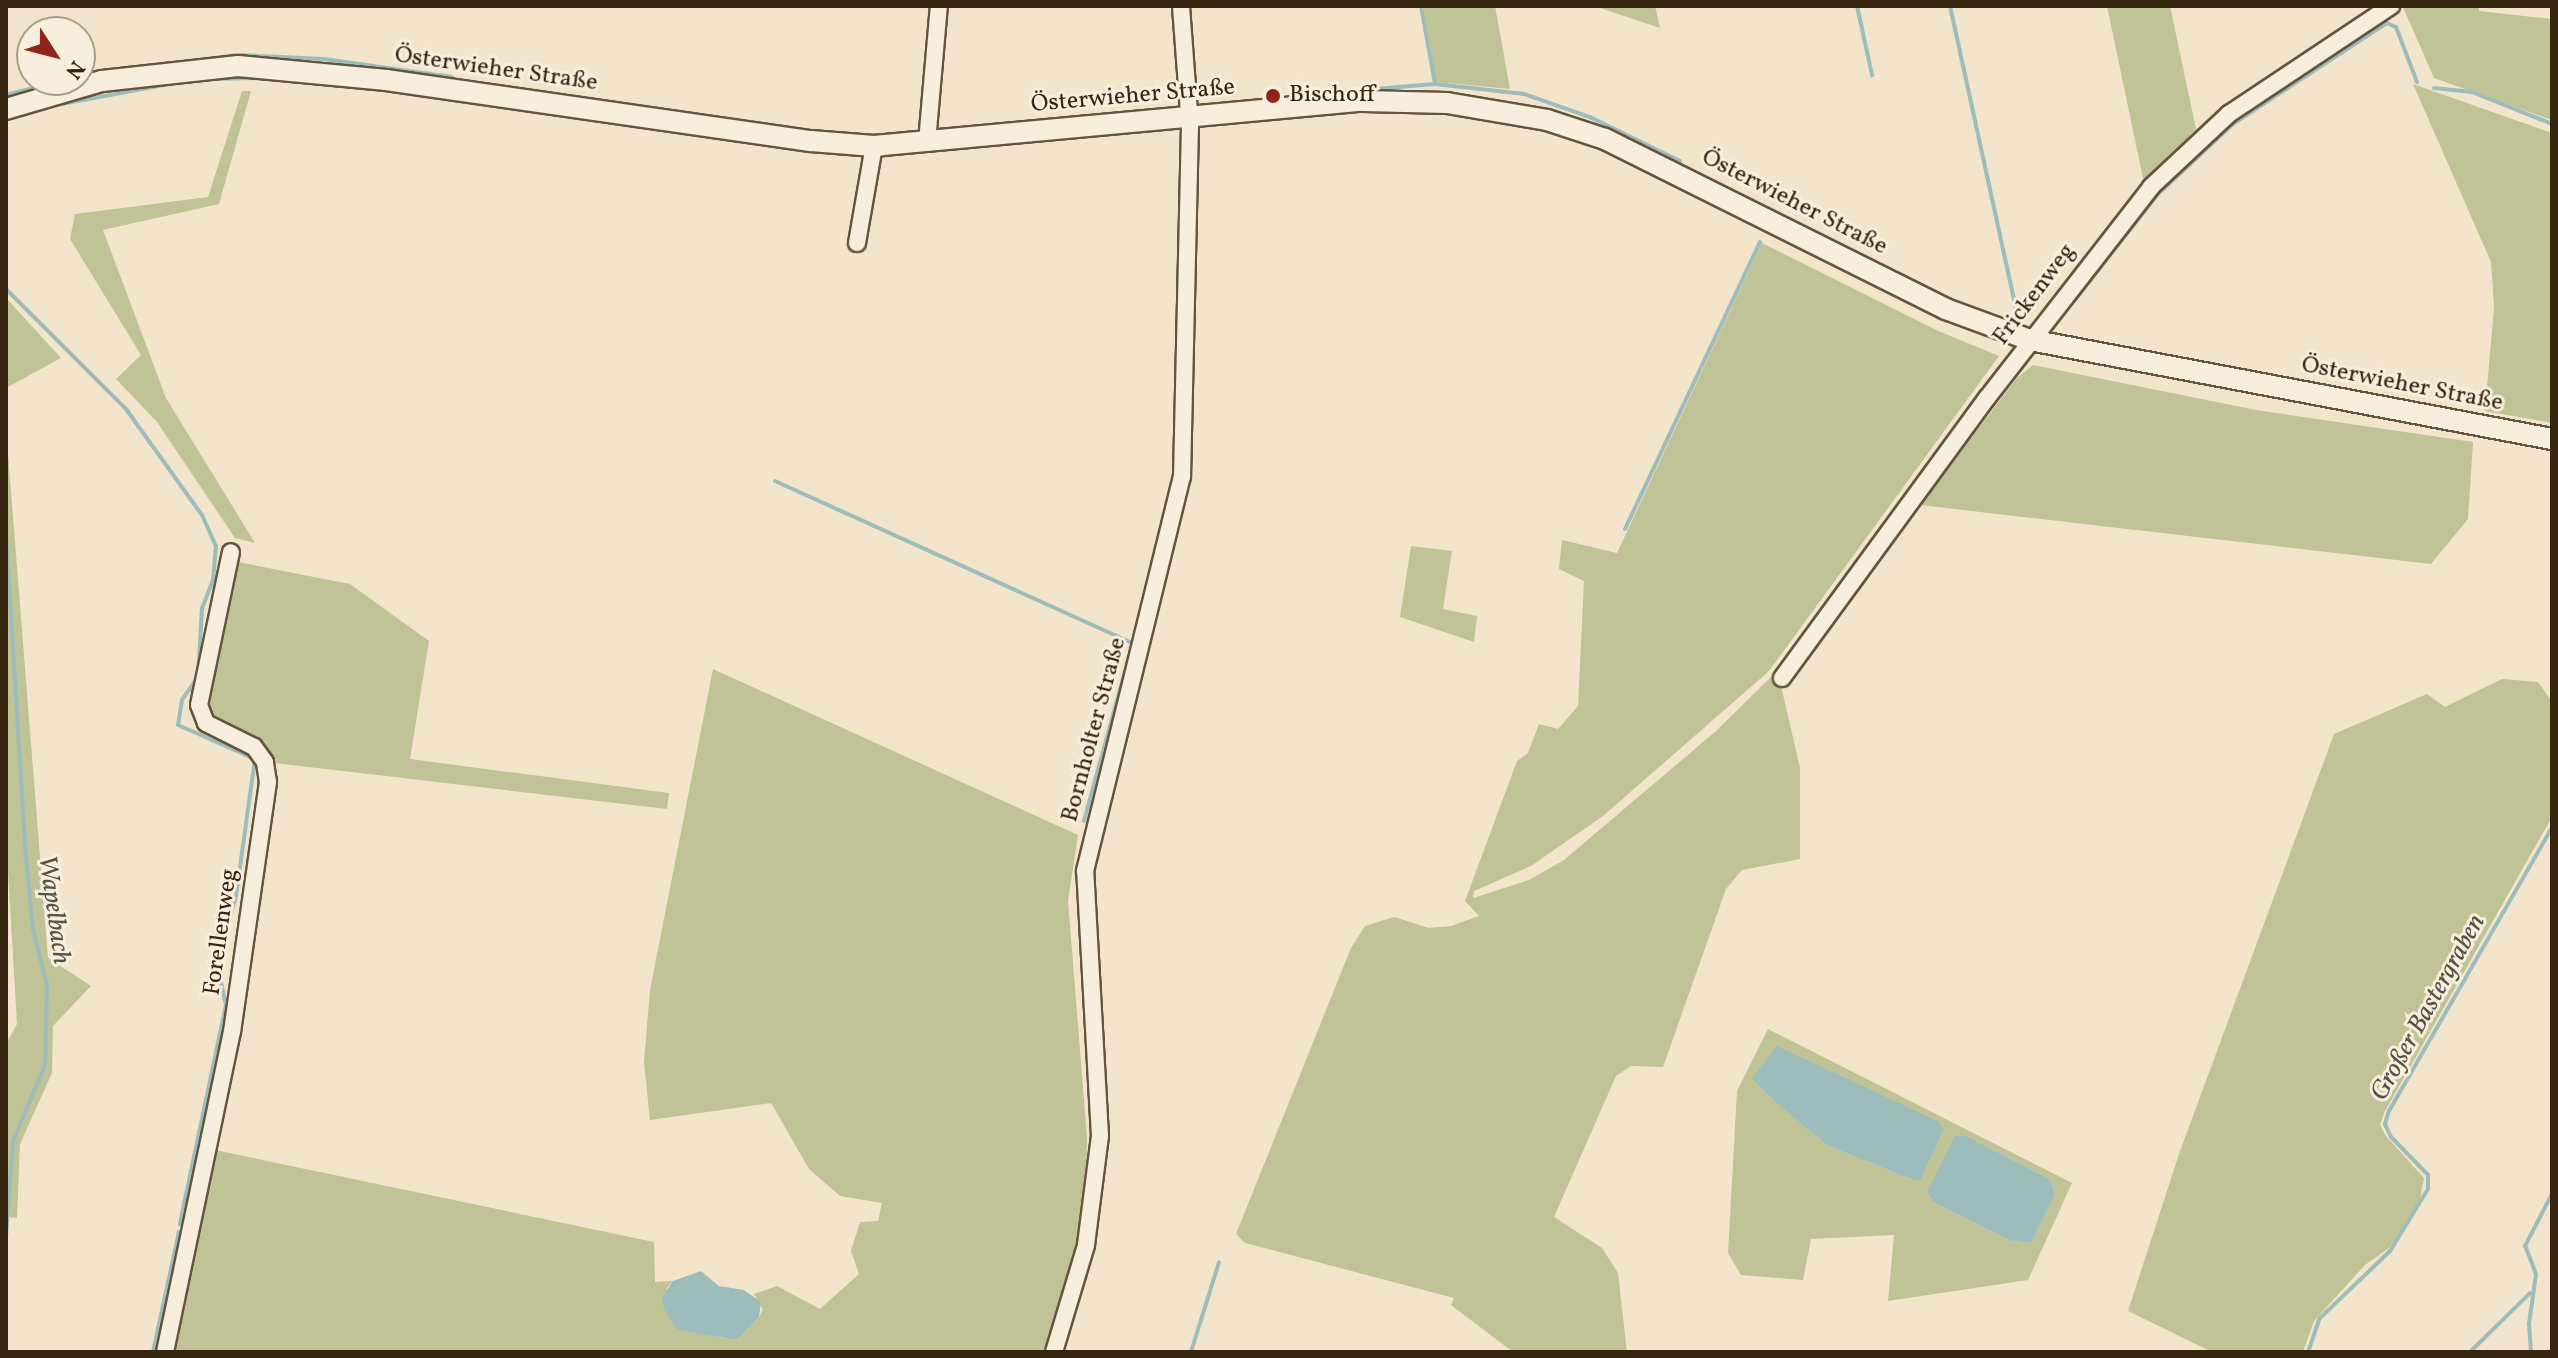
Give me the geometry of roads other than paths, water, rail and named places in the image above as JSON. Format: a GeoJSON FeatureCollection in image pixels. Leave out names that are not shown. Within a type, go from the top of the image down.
{"type":"FeatureCollection","features":[{"type":"Feature","properties":{"kind":"street"},"geometry":{"type":"LineString","coordinates":[[927,142],[939,6]]}},
{"type":"Feature","properties":{"kind":"street","name":"Bornholter Straße"},"geometry":{"type":"LineString","coordinates":[[1054,1352],[1086,1245],[1100,1136],[1085,871],[1182,477],[1189,117],[1181,6]]}},
{"type":"Feature","properties":{"kind":"street","name":"Frickenweg"},"geometry":{"type":"LineString","coordinates":[[1782,678],[2030,340],[2151,187],[2198,138],[2391,6]]}},
{"type":"Feature","properties":{"kind":"street","name":"Österwieher Straße"},"geometry":{"type":"LineString","coordinates":[[6,109],[102,81],[238,66],[386,80],[811,141],[874,146],[1189,117],[1414,101],[1547,120],[1649,158],[1946,309],[2030,340],[2552,439]]}},
{"type":"Feature","properties":{"kind":"street"},"geometry":{"type":"LineString","coordinates":[[857,243],[874,146]]}},
{"type":"Feature","properties":{"kind":"street","name":"Forellenweg"},"geometry":{"type":"LineString","coordinates":[[165,1352],[232,1032],[268,782],[265,762],[254,747],[206,723],[199,705],[231,552]]}},
{"type":"Feature","properties":{"kind":"water"},"geometry":{"type":"Polygon","coordinates":[[[1777,1046],[1939,1122],[1943,1130],[1921,1179],[1913,1180],[1828,1146],[1777,1103],[1752,1079],[1777,1046]]]}},
{"type":"Feature","properties":{"kind":"water"},"geometry":{"type":"Polygon","coordinates":[[[1955,1136],[1967,1136],[2051,1180],[2055,1195],[2031,1243],[2011,1241],[1933,1202],[1927,1192],[1955,1136]]]}},
{"type":"Feature","properties":{"kind":"water"},"geometry":{"type":"Polygon","coordinates":[[[701,1271],[719,1286],[744,1290],[761,1302],[759,1317],[737,1340],[678,1330],[664,1309],[662,1297],[673,1281],[701,1271]]]}},
{"type":"Feature","properties":{"kind":"waterway"},"geometry":{"type":"LineString","coordinates":[[1421,6],[1435,84]]}},
{"type":"Feature","properties":{"kind":"waterway"},"geometry":{"type":"LineString","coordinates":[[1857,6],[1872,75]]}},
{"type":"Feature","properties":{"kind":"waterway"},"geometry":{"type":"LineString","coordinates":[[1950,6],[2019,322]]}},
{"type":"Feature","properties":{"kind":"waterway"},"geometry":{"type":"LineString","coordinates":[[2074,301],[2158,194],[2233,124],[2387,23],[2396,27],[2417,82]]}},
{"type":"Feature","properties":{"kind":"waterway"},"geometry":{"type":"LineString","coordinates":[[96,74],[237,55],[324,59],[452,77]]}},
{"type":"Feature","properties":{"kind":"waterway"},"geometry":{"type":"LineString","coordinates":[[205,79],[264,78]]}},
{"type":"Feature","properties":{"kind":"waterway"},"geometry":{"type":"LineString","coordinates":[[56,105],[169,84]]}},
{"type":"Feature","properties":{"kind":"waterway"},"geometry":{"type":"LineString","coordinates":[[1314,94],[1435,84],[1524,94],[1592,118],[1680,161]]}},
{"type":"Feature","properties":{"kind":"waterway"},"geometry":{"type":"LineString","coordinates":[[2434,88],[2472,92],[2552,124]]}},
{"type":"Feature","properties":{"kind":"waterway"},"geometry":{"type":"LineString","coordinates":[[6,95],[16,92]]}},
{"type":"Feature","properties":{"kind":"waterway"},"geometry":{"type":"LineString","coordinates":[[22,115],[36,111]]}},
{"type":"Feature","properties":{"kind":"waterway"},"geometry":{"type":"LineString","coordinates":[[1625,529],[1760,242]]}},
{"type":"Feature","properties":{"kind":"waterway"},"geometry":{"type":"LineString","coordinates":[[6,289],[126,409],[202,515],[216,546],[213,580],[202,608],[198,677],[182,700],[178,725],[255,759],[236,896],[217,965],[226,1005],[180,1224]]}},
{"type":"Feature","properties":{"kind":"waterway"},"geometry":{"type":"LineString","coordinates":[[775,481],[1134,644]]}},
{"type":"Feature","properties":{"kind":"waterway","name":"Wapelbach"},"geometry":{"type":"LineString","coordinates":[[6,534],[26,857],[33,930],[47,985],[45,1065],[13,1141],[6,1237]]}},
{"type":"Feature","properties":{"kind":"waterway"},"geometry":{"type":"LineString","coordinates":[[1084,821],[1129,656]]}},
{"type":"Feature","properties":{"kind":"waterway","name":"Großer Bastergraben"},"geometry":{"type":"LineString","coordinates":[[2308,1352],[2320,1318],[2390,1251],[2428,1189],[2428,1175],[2391,1137],[2385,1124],[2389,1111],[2552,828]]}},
{"type":"Feature","properties":{"kind":"waterway"},"geometry":{"type":"LineString","coordinates":[[2531,1352],[2529,1324],[2536,1274],[2525,1246],[2552,1194]]}},
{"type":"Feature","properties":{"kind":"waterway"},"geometry":{"type":"LineString","coordinates":[[153,1352],[179,1232]]}},
{"type":"Feature","properties":{"kind":"waterway"},"geometry":{"type":"LineString","coordinates":[[1191,1352],[1219,1262]]}},
{"type":"Feature","properties":{"kind":"waterway"},"geometry":{"type":"LineString","coordinates":[[2470,1352],[2530,1293]]}},
{"type":"Feature","properties":{"kind":"place","name":"Bischoff"},"geometry":{"type":"Point","coordinates":[1273,96]}}]}
